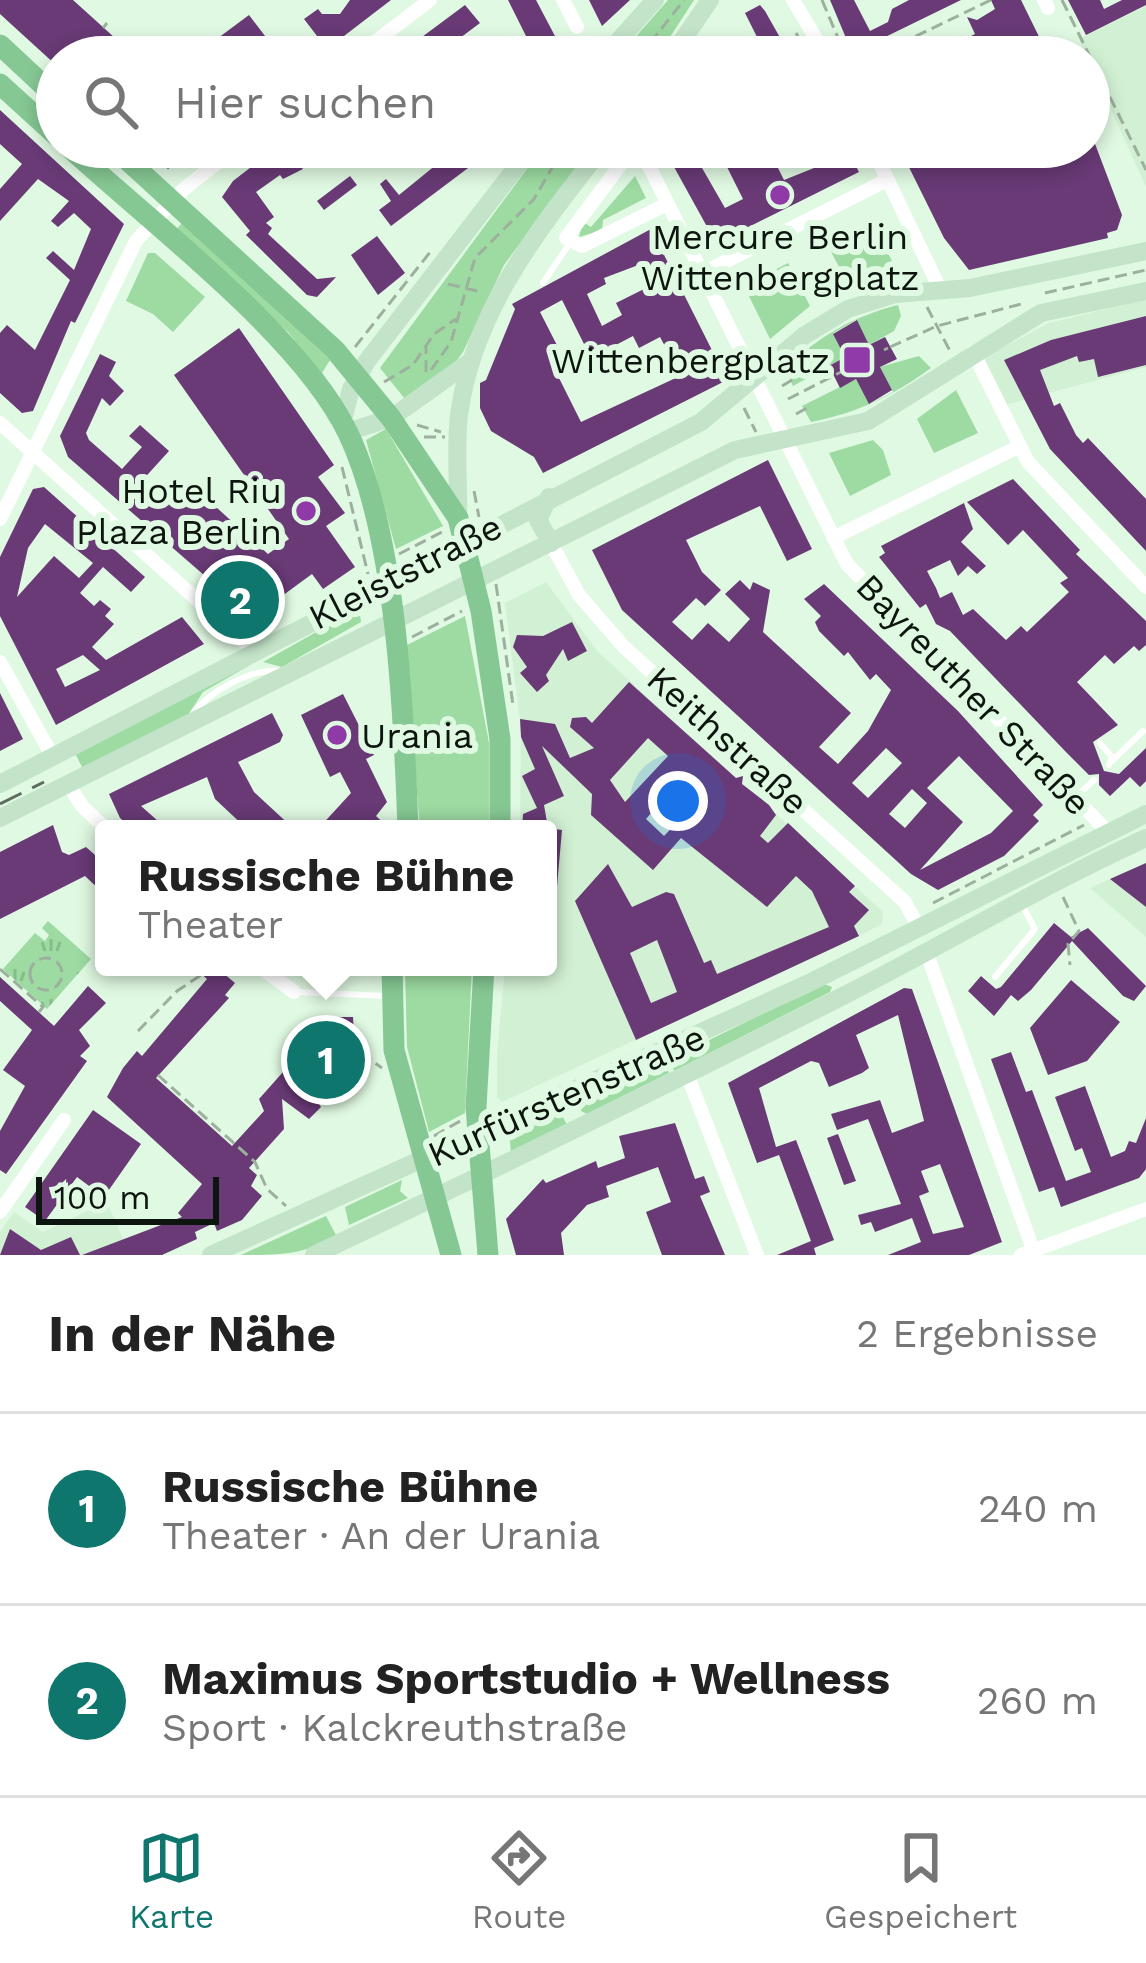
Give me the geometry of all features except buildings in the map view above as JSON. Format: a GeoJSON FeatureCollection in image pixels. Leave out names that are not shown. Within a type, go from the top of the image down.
{"type":"FeatureCollection","features":[{"type":"Feature","properties":{"kind":"main road"},"geometry":{"type":"LineString","coordinates":[[623,36],[655,0]]}},
{"type":"Feature","properties":{"kind":"main road"},"geometry":{"type":"LineString","coordinates":[[685,36],[710,0]]}},
{"type":"Feature","properties":{"kind":"main road"},"geometry":{"type":"LineString","coordinates":[[0,45],[36,78]]}},
{"type":"Feature","properties":{"kind":"main road"},"geometry":{"type":"LineString","coordinates":[[0,84],[36,117]]}},
{"type":"Feature","properties":{"kind":"main road"},"geometry":{"type":"LineString","coordinates":[[92,168],[287,346],[342,435],[370,500],[398,632],[408,820]]}},
{"type":"Feature","properties":{"kind":"main road"},"geometry":{"type":"LineString","coordinates":[[136,168],[402,417],[456,530],[475,583],[500,739],[500,820]]}},
{"type":"Feature","properties":{"kind":"main road"},"geometry":{"type":"LineString","coordinates":[[342,435],[358,376],[516,168]]}},
{"type":"Feature","properties":{"kind":"main road"},"geometry":{"type":"LineString","coordinates":[[456,530],[458,428],[471,362],[518,260],[587,168]]}},
{"type":"Feature","properties":{"kind":"main road"},"geometry":{"type":"LineString","coordinates":[[755,380],[806,335],[848,309],[895,294],[934,294],[1146,251]]}},
{"type":"Feature","properties":{"kind":"main road"},"geometry":{"type":"LineString","coordinates":[[782,438],[850,427],[883,414],[973,352],[1041,313],[1146,291]]}},
{"type":"Feature","properties":{"kind":"main road"},"geometry":{"type":"LineString","coordinates":[[342,435],[402,417],[471,362]]}},
{"type":"Feature","properties":{"kind":"main road","name":"Kleiststraße"},"geometry":{"type":"LineString","coordinates":[[0,784],[387,581],[456,530],[549,497],[701,422],[755,380]]}},
{"type":"Feature","properties":{"kind":"main road","name":"Kleiststraße"},"geometry":{"type":"LineString","coordinates":[[0,818],[297,673],[398,632],[475,583],[735,451],[782,438]]}},
{"type":"Feature","properties":{"kind":"main road"},"geometry":{"type":"LineString","coordinates":[[549,497],[538,520],[551,543]]}},
{"type":"Feature","properties":{"kind":"main road"},"geometry":{"type":"LineString","coordinates":[[52,757],[68,784]]}},
{"type":"Feature","properties":{"kind":"main road","name":"Kurfürstenstraße"},"geometry":{"type":"LineString","coordinates":[[211,1255],[422,1160],[471,1127],[565,1096],[834,970],[1146,814]]}},
{"type":"Feature","properties":{"kind":"main road"},"geometry":{"type":"LineString","coordinates":[[1108,832],[1124,849]]}},
{"type":"Feature","properties":{"kind":"main road","name":"Kurfürstenstraße"},"geometry":{"type":"LineString","coordinates":[[314,1255],[686,1074],[1019,899],[1146,838]]}},
{"type":"Feature","properties":{"kind":"main road"},"geometry":{"type":"LineString","coordinates":[[918,926],[926,951]]}},
{"type":"Feature","properties":{"kind":"main road"},"geometry":{"type":"LineString","coordinates":[[391,976],[394,1050],[451,1255]]}},
{"type":"Feature","properties":{"kind":"main road"},"geometry":{"type":"LineString","coordinates":[[483,976],[471,1127],[488,1255]]}},
{"type":"Feature","properties":{"kind":"main road"},"geometry":{"type":"LineString","coordinates":[[565,1096],[578,1127]]}},
{"type":"Feature","properties":{"kind":"main road"},"geometry":{"type":"LineString","coordinates":[[329,1204],[346,1240]]}},
{"type":"Feature","properties":{"kind":"street"},"geometry":{"type":"LineString","coordinates":[[383,36],[430,0]]}},
{"type":"Feature","properties":{"kind":"street"},"geometry":{"type":"LineString","coordinates":[[563,0],[577,27]]}},
{"type":"Feature","properties":{"kind":"street"},"geometry":{"type":"LineString","coordinates":[[793,0],[817,36]]}},
{"type":"Feature","properties":{"kind":"street"},"geometry":{"type":"LineString","coordinates":[[806,0],[812,26]]}},
{"type":"Feature","properties":{"kind":"street"},"geometry":{"type":"LineString","coordinates":[[0,519],[125,260],[152,223],[212,168]]}},
{"type":"Feature","properties":{"kind":"street","name":"Bayreuther Straße"},"geometry":{"type":"LineString","coordinates":[[569,244],[569,229],[619,168]]}},
{"type":"Feature","properties":{"kind":"street","name":"Bayreuther Straße"},"geometry":{"type":"LineString","coordinates":[[650,168],[851,568],[1108,832]]}},
{"type":"Feature","properties":{"kind":"street"},"geometry":{"type":"LineString","coordinates":[[881,168],[934,294]]}},
{"type":"Feature","properties":{"kind":"street"},"geometry":{"type":"LineString","coordinates":[[705,272],[885,181]]}},
{"type":"Feature","properties":{"kind":"street"},"geometry":{"type":"LineString","coordinates":[[569,244],[582,246],[667,204]]}},
{"type":"Feature","properties":{"kind":"street"},"geometry":{"type":"LineString","coordinates":[[973,352],[1019,446],[1146,587]]}},
{"type":"Feature","properties":{"kind":"street"},"geometry":{"type":"LineString","coordinates":[[0,423],[253,650]]}},
{"type":"Feature","properties":{"kind":"street"},"geometry":{"type":"LineString","coordinates":[[833,538],[1019,446]]}},
{"type":"Feature","properties":{"kind":"street","name":"Keithstraße"},"geometry":{"type":"LineString","coordinates":[[551,543],[579,595],[624,647],[898,896],[918,926]]}},
{"type":"Feature","properties":{"kind":"street"},"geometry":{"type":"LineString","coordinates":[[0,662],[52,757]]}},
{"type":"Feature","properties":{"kind":"street"},"geometry":{"type":"LineString","coordinates":[[68,784],[97,820]]}},
{"type":"Feature","properties":{"kind":"street"},"geometry":{"type":"LineString","coordinates":[[926,951],[1030,1253],[1146,1209]]}},
{"type":"Feature","properties":{"kind":"street"},"geometry":{"type":"LineString","coordinates":[[272,976],[294,992]]}},
{"type":"Feature","properties":{"kind":"street"},"geometry":{"type":"LineString","coordinates":[[686,1074],[758,1255]]}},
{"type":"Feature","properties":{"kind":"street"},"geometry":{"type":"LineString","coordinates":[[0,1212],[64,1120]]}},
{"type":"Feature","properties":{"kind":"lane"},"geometry":{"type":"LineString","coordinates":[[543,284],[569,244]]}},
{"type":"Feature","properties":{"kind":"lane"},"geometry":{"type":"LineString","coordinates":[[253,650],[262,669]]}},
{"type":"Feature","properties":{"kind":"lane"},"geometry":{"type":"LineString","coordinates":[[184,726],[202,700],[262,669],[297,673]]}},
{"type":"Feature","properties":{"kind":"lane"},"geometry":{"type":"LineString","coordinates":[[1100,743],[1111,763],[1143,731]]}},
{"type":"Feature","properties":{"kind":"lane"},"geometry":{"type":"LineString","coordinates":[[1076,798],[1094,780]]}},
{"type":"Feature","properties":{"kind":"lane"},"geometry":{"type":"LineString","coordinates":[[995,977],[1035,929],[1019,899]]}},
{"type":"Feature","properties":{"kind":"lane"},"geometry":{"type":"LineString","coordinates":[[834,970],[845,994]]}},
{"type":"Feature","properties":{"kind":"lane"},"geometry":{"type":"LineString","coordinates":[[294,992],[390,996]]}},
{"type":"Feature","properties":{"kind":"path"},"geometry":{"type":"LineString","coordinates":[[656,36],[684,0]]}},
{"type":"Feature","properties":{"kind":"path"},"geometry":{"type":"LineString","coordinates":[[822,0],[837,36]]}},
{"type":"Feature","properties":{"kind":"path"},"geometry":{"type":"LineString","coordinates":[[916,36],[991,0]]}},
{"type":"Feature","properties":{"kind":"path"},"geometry":{"type":"LineString","coordinates":[[1051,3],[1070,36]]}},
{"type":"Feature","properties":{"kind":"path"},"geometry":{"type":"LineString","coordinates":[[1110,107],[1146,170]]}},
{"type":"Feature","properties":{"kind":"path"},"geometry":{"type":"LineString","coordinates":[[426,344],[426,375],[447,350],[463,289],[483,246],[534,199],[552,168]]}},
{"type":"Feature","properties":{"kind":"path"},"geometry":{"type":"LineString","coordinates":[[1045,293],[1146,270]]}},
{"type":"Feature","properties":{"kind":"path"},"geometry":{"type":"LineString","coordinates":[[448,284],[488,294]]}},
{"type":"Feature","properties":{"kind":"path"},"geometry":{"type":"LineString","coordinates":[[934,294],[937,326],[951,353]]}},
{"type":"Feature","properties":{"kind":"path"},"geometry":{"type":"LineString","coordinates":[[887,348],[937,326],[1027,303]]}},
{"type":"Feature","properties":{"kind":"path"},"geometry":{"type":"LineString","coordinates":[[384,382],[412,365],[426,344],[458,318]]}},
{"type":"Feature","properties":{"kind":"path"},"geometry":{"type":"LineString","coordinates":[[788,399],[841,372]]}},
{"type":"Feature","properties":{"kind":"path"},"geometry":{"type":"LineString","coordinates":[[782,386],[792,380]]}},
{"type":"Feature","properties":{"kind":"path"},"geometry":{"type":"LineString","coordinates":[[744,406],[757,433]]}},
{"type":"Feature","properties":{"kind":"path"},"geometry":{"type":"LineString","coordinates":[[796,414],[807,408]]}},
{"type":"Feature","properties":{"kind":"path"},"geometry":{"type":"LineString","coordinates":[[402,417],[426,431],[449,435]]}},
{"type":"Feature","properties":{"kind":"path"},"geometry":{"type":"LineString","coordinates":[[342,435],[366,560]]}},
{"type":"Feature","properties":{"kind":"path"},"geometry":{"type":"LineString","coordinates":[[397,555],[456,530]]}},
{"type":"Feature","properties":{"kind":"path"},"geometry":{"type":"LineString","coordinates":[[398,632],[464,610]]}},
{"type":"Feature","properties":{"kind":"path"},"geometry":{"type":"LineString","coordinates":[[928,905],[1082,826]]}},
{"type":"Feature","properties":{"kind":"path"},"geometry":{"type":"LineString","coordinates":[[1064,897],[1079,931],[1068,944],[1070,965]]}},
{"type":"Feature","properties":{"kind":"path"},"geometry":{"type":"LineString","coordinates":[[35,961],[57,962],[62,972],[56,987],[34,986],[29,976],[35,961]]}},
{"type":"Feature","properties":{"kind":"path"},"geometry":{"type":"LineString","coordinates":[[0,968],[43,1007],[39,1012]]}},
{"type":"Feature","properties":{"kind":"path"},"geometry":{"type":"LineString","coordinates":[[138,1031],[177,991],[200,976]]}},
{"type":"Feature","properties":{"kind":"path"},"geometry":{"type":"LineString","coordinates":[[28,994],[34,986]]}},
{"type":"Feature","properties":{"kind":"path"},"geometry":{"type":"LineString","coordinates":[[346,1043],[382,1068]]}},
{"type":"Feature","properties":{"kind":"path"},"geometry":{"type":"LineString","coordinates":[[158,1075],[255,1162],[267,1189],[287,1207]]}},
{"type":"Feature","properties":{"kind":"path"},"geometry":{"type":"LineString","coordinates":[[432,1137],[471,1127]]}},
{"type":"Feature","properties":{"kind":"shaded area"},"geometry":{"type":"Polygon","coordinates":[[[1146,6],[1146,187],[1110,107],[1110,36],[1085,36],[1146,6]]]}},
{"type":"Feature","properties":{"kind":"shaded area"},"geometry":{"type":"Polygon","coordinates":[[[1146,299],[1146,367],[1005,405],[981,359],[1049,323],[1146,299]]]}},
{"type":"Feature","properties":{"kind":"shaded area"},"geometry":{"type":"Polygon","coordinates":[[[546,582],[597,651],[883,912],[882,924],[859,936],[502,1102],[497,1097],[497,1054],[504,976],[557,976],[557,820],[520,820],[521,728],[505,603],[546,582]]]}},
{"type":"Feature","properties":{"kind":"shaded area"},"geometry":{"type":"Polygon","coordinates":[[[1146,863],[1146,937],[1090,888],[1146,863]]]}},
{"type":"Feature","properties":{"kind":"shaded area"},"geometry":{"type":"Polygon","coordinates":[[[107,1202],[130,1255],[0,1255],[0,1232],[14,1212],[43,1232],[107,1202]]]}},
{"type":"Feature","properties":{"kind":"green space"},"geometry":{"type":"Polygon","coordinates":[[[668,0],[694,0],[671,36],[636,36],[668,0]]]}},
{"type":"Feature","properties":{"kind":"green space"},"geometry":{"type":"Polygon","coordinates":[[[528,168],[576,168],[504,265],[452,367],[405,399],[380,368],[528,168]]]}},
{"type":"Feature","properties":{"kind":"green space"},"geometry":{"type":"Polygon","coordinates":[[[635,176],[646,198],[603,220],[602,230],[579,237],[583,222],[591,227],[635,176]]]}},
{"type":"Feature","properties":{"kind":"green space"},"geometry":{"type":"Polygon","coordinates":[[[182,223],[330,360],[322,373],[288,332],[176,230],[182,223]]]}},
{"type":"Feature","properties":{"kind":"green space"},"geometry":{"type":"Polygon","coordinates":[[[856,230],[864,245],[880,238],[899,274],[849,286],[827,244],[856,230]]]}},
{"type":"Feature","properties":{"kind":"green space"},"geometry":{"type":"Polygon","coordinates":[[[148,253],[155,253],[205,297],[173,332],[153,314],[126,301],[148,253]]]}},
{"type":"Feature","properties":{"kind":"green space"},"geometry":{"type":"Polygon","coordinates":[[[788,263],[810,306],[770,339],[744,286],[788,263]]]}},
{"type":"Feature","properties":{"kind":"green space"},"geometry":{"type":"Polygon","coordinates":[[[898,305],[901,316],[894,331],[869,345],[856,320],[833,333],[845,357],[793,386],[785,369],[811,347],[837,329],[851,322],[866,315],[898,305]]]}},
{"type":"Feature","properties":{"kind":"green space"},"geometry":{"type":"Polygon","coordinates":[[[919,356],[931,368],[903,387],[872,403],[893,392],[880,367],[919,356]]]}},
{"type":"Feature","properties":{"kind":"green space"},"geometry":{"type":"Polygon","coordinates":[[[856,379],[870,404],[811,422],[802,406],[856,379]]]}},
{"type":"Feature","properties":{"kind":"green space"},"geometry":{"type":"Polygon","coordinates":[[[956,390],[978,433],[934,453],[917,419],[956,390]]]}},
{"type":"Feature","properties":{"kind":"green space"},"geometry":{"type":"Polygon","coordinates":[[[386,429],[443,526],[396,549],[366,440],[386,429]]]}},
{"type":"Feature","properties":{"kind":"green space"},"geometry":{"type":"Polygon","coordinates":[[[873,440],[883,450],[891,475],[850,496],[829,453],[873,440]]]}},
{"type":"Feature","properties":{"kind":"green space"},"geometry":{"type":"Polygon","coordinates":[[[359,608],[361,622],[282,667],[263,662],[359,608]]]}},
{"type":"Feature","properties":{"kind":"green space"},"geometry":{"type":"Polygon","coordinates":[[[465,616],[489,743],[489,820],[419,820],[405,646],[465,616]]]}},
{"type":"Feature","properties":{"kind":"green space"},"geometry":{"type":"Polygon","coordinates":[[[255,662],[203,692],[188,715],[83,769],[75,753],[255,662]]]}},
{"type":"Feature","properties":{"kind":"green space"},"geometry":{"type":"Polygon","coordinates":[[[48,921],[91,959],[47,1009],[3,969],[35,933],[45,941],[49,935],[42,928],[48,921]]]}},
{"type":"Feature","properties":{"kind":"green space"},"geometry":{"type":"Polygon","coordinates":[[[405,976],[472,976],[465,1113],[429,1132],[407,1047],[405,976]]]}},
{"type":"Feature","properties":{"kind":"green space"},"geometry":{"type":"Polygon","coordinates":[[[824,984],[832,987],[830,992],[674,1071],[670,1059],[824,984]]]}},
{"type":"Feature","properties":{"kind":"green space"},"geometry":{"type":"Polygon","coordinates":[[[665,1062],[669,1073],[587,1114],[581,1111],[583,1099],[665,1062]]]}},
{"type":"Feature","properties":{"kind":"green space"},"geometry":{"type":"Polygon","coordinates":[[[559,1109],[567,1125],[511,1153],[509,1132],[559,1109]]]}},
{"type":"Feature","properties":{"kind":"green space"},"geometry":{"type":"Polygon","coordinates":[[[402,1180],[400,1191],[408,1198],[349,1225],[345,1207],[402,1180]]]}},
{"type":"Feature","properties":{"kind":"green space"},"geometry":{"type":"Polygon","coordinates":[[[326,1216],[336,1235],[325,1242],[291,1253],[241,1255],[326,1216]]]}},
{"type":"Feature","properties":{"kind":"railway"},"geometry":{"type":"LineString","coordinates":[[0,804],[44,782]]}},
{"type":"Feature","properties":{"kind":"place","name":"Mercure Berlin Wittenbergplatz"},"geometry":{"type":"Point","coordinates":[780,195]}},
{"type":"Feature","properties":{"kind":"place","name":"Wittenbergplatz"},"geometry":{"type":"Point","coordinates":[857,360]}},
{"type":"Feature","properties":{"kind":"place","name":"Hotel Riu Plaza Berlin"},"geometry":{"type":"Point","coordinates":[306,511]}},
{"type":"Feature","properties":{"kind":"place","name":"Maximus Sportstudio + Wellness"},"geometry":{"type":"Point","coordinates":[240,600]}},
{"type":"Feature","properties":{"kind":"place","name":"Urania"},"geometry":{"type":"Point","coordinates":[337,735]}},
{"type":"Feature","properties":{"kind":"place","name":"Russische Bühne"},"geometry":{"type":"Point","coordinates":[326,1060]}}]}
